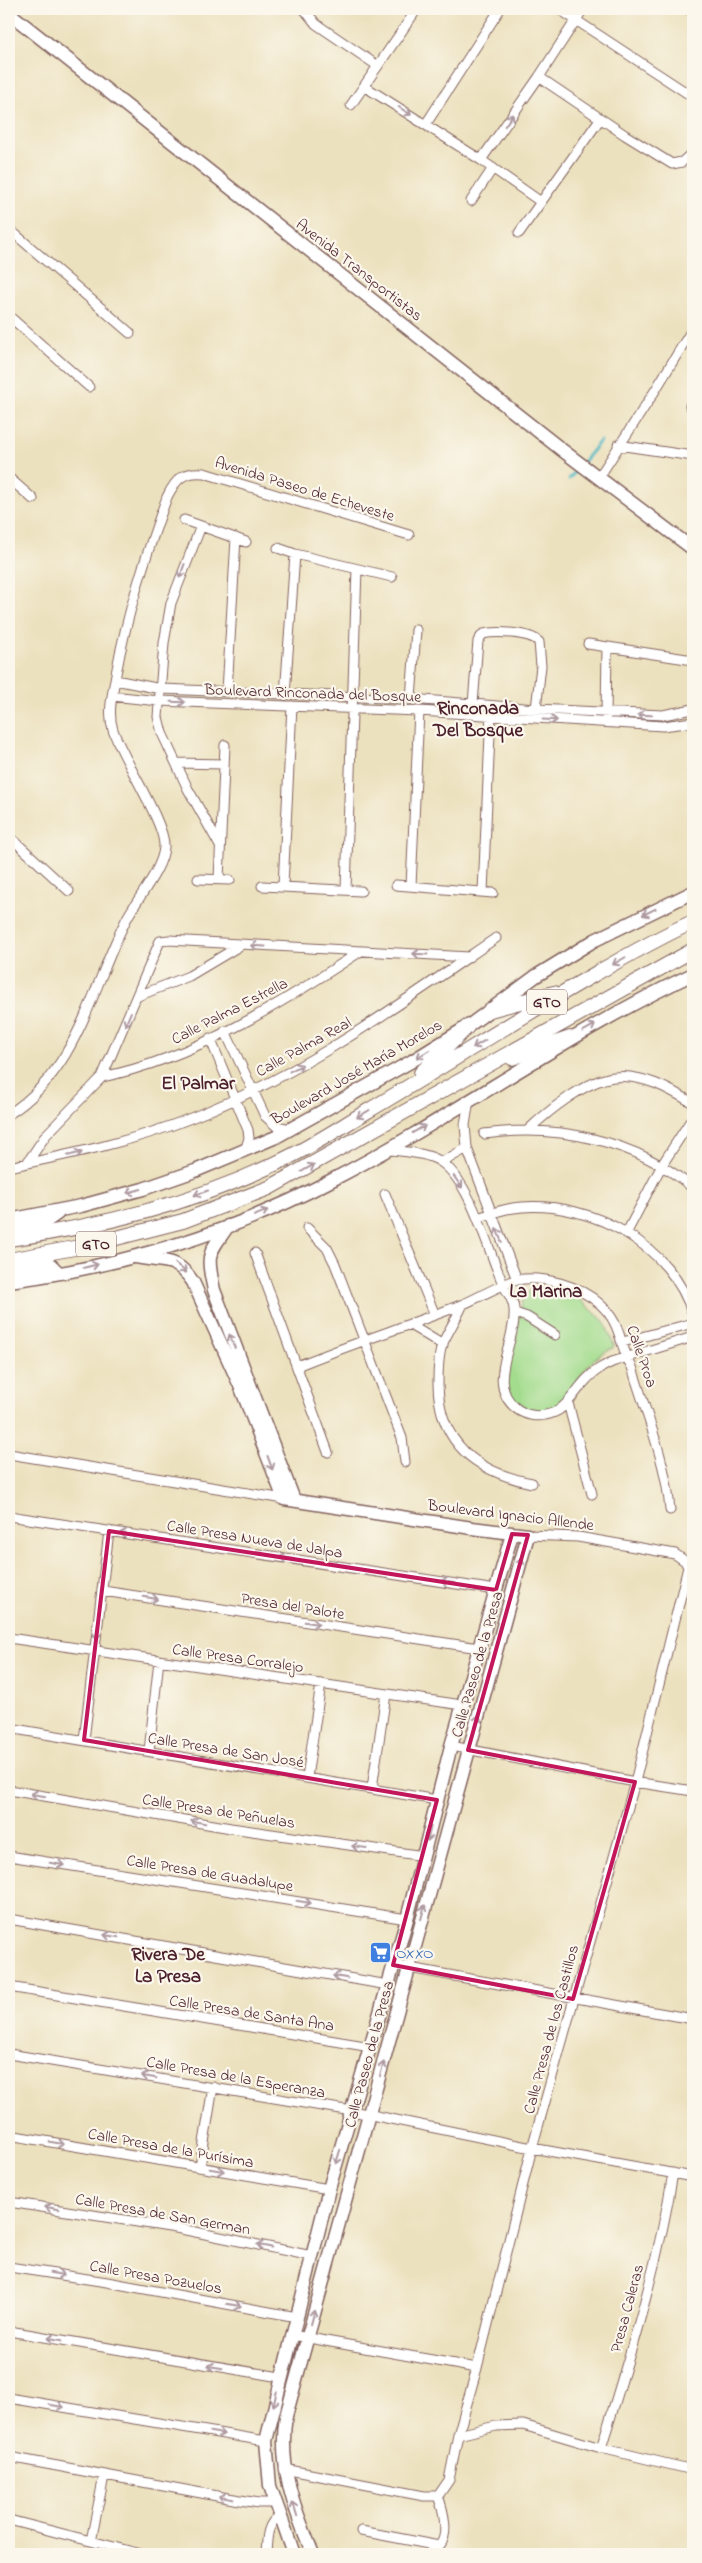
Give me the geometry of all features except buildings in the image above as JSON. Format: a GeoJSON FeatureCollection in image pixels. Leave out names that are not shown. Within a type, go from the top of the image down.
{"type":"FeatureCollection","features":[{"type":"Feature","properties":{"kind":"main road","name":"GTO"},"geometry":{"type":"LineString","coordinates":[[9,1239],[49,1233],[132,1215],[232,1182],[291,1156],[405,1090],[569,989],[652,942],[693,922]]}},
{"type":"Feature","properties":{"kind":"main road","name":"GTO"},"geometry":{"type":"LineString","coordinates":[[9,1260],[85,1246],[183,1222],[243,1200],[300,1173],[482,1068],[693,950]]}},
{"type":"Feature","properties":{"kind":"main road"},"geometry":{"type":"LineString","coordinates":[[490,1010],[569,989]]}},
{"type":"Feature","properties":{"kind":"main road"},"geometry":{"type":"LineString","coordinates":[[405,1090],[467,1027]]}},
{"type":"Feature","properties":{"kind":"main road"},"geometry":{"type":"LineString","coordinates":[[482,1068],[570,1038]]}},
{"type":"Feature","properties":{"kind":"street"},"geometry":{"type":"LineString","coordinates":[[304,9],[316,24],[378,66]]}},
{"type":"Feature","properties":{"kind":"street"},"geometry":{"type":"LineString","coordinates":[[351,105],[417,9]]}},
{"type":"Feature","properties":{"kind":"street"},"geometry":{"type":"LineString","coordinates":[[426,124],[500,9]]}},
{"type":"Feature","properties":{"kind":"street"},"geometry":{"type":"LineString","coordinates":[[560,9],[693,97]]}},
{"type":"Feature","properties":{"kind":"street"},"geometry":{"type":"LineString","coordinates":[[481,160],[539,77],[583,9]]}},
{"type":"Feature","properties":{"kind":"street"},"geometry":{"type":"LineString","coordinates":[[688,9],[693,12]]}},
{"type":"Feature","properties":{"kind":"street","name":"Avenida Transportistas"},"geometry":{"type":"LineString","coordinates":[[9,13],[576,461],[693,548]]}},
{"type":"Feature","properties":{"kind":"street"},"geometry":{"type":"LineString","coordinates":[[539,77],[600,119],[672,164],[682,162],[693,152]]}},
{"type":"Feature","properties":{"kind":"street"},"geometry":{"type":"LineString","coordinates":[[364,86],[481,160],[541,202]]}},
{"type":"Feature","properties":{"kind":"street"},"geometry":{"type":"LineString","coordinates":[[518,233],[600,119]]}},
{"type":"Feature","properties":{"kind":"street"},"geometry":{"type":"LineString","coordinates":[[471,201],[493,168]]}},
{"type":"Feature","properties":{"kind":"street"},"geometry":{"type":"LineString","coordinates":[[9,229],[130,333]]}},
{"type":"Feature","properties":{"kind":"street"},"geometry":{"type":"LineString","coordinates":[[9,316],[89,387]]}},
{"type":"Feature","properties":{"kind":"street"},"geometry":{"type":"LineString","coordinates":[[595,474],[618,445],[653,394],[693,328]]}},
{"type":"Feature","properties":{"kind":"street"},"geometry":{"type":"LineString","coordinates":[[618,445],[693,456]]}},
{"type":"Feature","properties":{"kind":"street","name":"Avenida Paseo de Echeveste"},"geometry":{"type":"LineString","coordinates":[[9,1114],[29,1099],[47,1080],[72,1045],[124,925],[163,856],[163,835],[114,731],[110,715],[112,696],[131,602],[167,496],[174,483],[184,474],[196,472],[215,476],[409,536]]}},
{"type":"Feature","properties":{"kind":"street"},"geometry":{"type":"LineString","coordinates":[[9,478],[33,499]]}},
{"type":"Feature","properties":{"kind":"street"},"geometry":{"type":"LineString","coordinates":[[184,520],[246,542]]}},
{"type":"Feature","properties":{"kind":"street"},"geometry":{"type":"LineString","coordinates":[[201,526],[171,603],[164,643],[159,701],[159,726],[188,789],[220,846]]}},
{"type":"Feature","properties":{"kind":"street"},"geometry":{"type":"LineString","coordinates":[[227,691],[236,538]]}},
{"type":"Feature","properties":{"kind":"street"},"geometry":{"type":"LineString","coordinates":[[278,548],[295,554],[392,577]]}},
{"type":"Feature","properties":{"kind":"street"},"geometry":{"type":"LineString","coordinates":[[285,694],[295,554]]}},
{"type":"Feature","properties":{"kind":"street"},"geometry":{"type":"LineString","coordinates":[[346,889],[357,569]]}},
{"type":"Feature","properties":{"kind":"street"},"geometry":{"type":"LineString","coordinates":[[411,699],[416,630]]}},
{"type":"Feature","properties":{"kind":"street"},"geometry":{"type":"LineString","coordinates":[[473,704],[478,641],[483,634],[494,632],[529,636],[539,642],[541,666],[536,709]]}},
{"type":"Feature","properties":{"kind":"street"},"geometry":{"type":"LineString","coordinates":[[588,644],[693,660]]}},
{"type":"Feature","properties":{"kind":"street"},"geometry":{"type":"LineString","coordinates":[[606,724],[607,647]]}},
{"type":"Feature","properties":{"kind":"street","name":"Boulevard Rinconada del Bosque"},"geometry":{"type":"LineString","coordinates":[[115,680],[161,689],[411,699],[536,709],[663,715],[693,709]]}},
{"type":"Feature","properties":{"kind":"street","name":"Boulevard Rinconada del Bosque"},"geometry":{"type":"LineString","coordinates":[[112,696],[159,701],[419,711],[606,724],[675,726],[693,722]]}},
{"type":"Feature","properties":{"kind":"street"},"geometry":{"type":"LineString","coordinates":[[283,886],[292,706]]}},
{"type":"Feature","properties":{"kind":"street"},"geometry":{"type":"LineString","coordinates":[[483,892],[492,706]]}},
{"type":"Feature","properties":{"kind":"street"},"geometry":{"type":"LineString","coordinates":[[411,886],[419,711]]}},
{"type":"Feature","properties":{"kind":"street"},"geometry":{"type":"LineString","coordinates":[[219,879],[225,745]]}},
{"type":"Feature","properties":{"kind":"street"},"geometry":{"type":"LineString","coordinates":[[177,763],[224,764]]}},
{"type":"Feature","properties":{"kind":"street"},"geometry":{"type":"LineString","coordinates":[[9,836],[69,891]]}},
{"type":"Feature","properties":{"kind":"street"},"geometry":{"type":"LineString","coordinates":[[198,879],[230,880]]}},
{"type":"Feature","properties":{"kind":"street"},"geometry":{"type":"LineString","coordinates":[[396,885],[493,893]]}},
{"type":"Feature","properties":{"kind":"street"},"geometry":{"type":"LineString","coordinates":[[262,886],[361,891]]}},
{"type":"Feature","properties":{"kind":"street","name":"Boulevard José María Morelos"},"geometry":{"type":"LineString","coordinates":[[9,1220],[60,1211],[195,1172],[291,1129],[412,1061],[467,1027],[536,976],[594,940],[693,892]]}},
{"type":"Feature","properties":{"kind":"street","name":"Calle Palma Real"},"geometry":{"type":"LineString","coordinates":[[9,1167],[98,1149],[144,1135],[236,1099],[356,1034],[420,992],[496,938]]}},
{"type":"Feature","properties":{"kind":"street"},"geometry":{"type":"LineString","coordinates":[[27,1163],[46,1135],[102,1077],[160,942],[169,940],[469,956]]}},
{"type":"Feature","properties":{"kind":"street"},"geometry":{"type":"LineString","coordinates":[[138,996],[189,976],[241,945]]}},
{"type":"Feature","properties":{"kind":"street","name":"Calle Palma Estrella"},"geometry":{"type":"LineString","coordinates":[[102,1077],[154,1062],[225,1031],[315,981],[361,951]]}},
{"type":"Feature","properties":{"kind":"street"},"geometry":{"type":"LineString","coordinates":[[9,1281],[135,1257],[228,1226],[293,1200],[386,1150],[570,1038],[693,974]]}},
{"type":"Feature","properties":{"kind":"street"},"geometry":{"type":"LineString","coordinates":[[225,1031],[268,1120],[276,1126],[291,1129]]}},
{"type":"Feature","properties":{"kind":"street"},"geometry":{"type":"LineString","coordinates":[[210,1038],[249,1134],[245,1150]]}},
{"type":"Feature","properties":{"kind":"street"},"geometry":{"type":"LineString","coordinates":[[527,1131],[552,1109],[586,1088],[616,1076],[645,1080],[674,1091],[693,1103]]}},
{"type":"Feature","properties":{"kind":"street"},"geometry":{"type":"LineString","coordinates":[[297,1366],[464,1304],[517,1280],[467,1148],[465,1125],[469,1099]]}},
{"type":"Feature","properties":{"kind":"street"},"geometry":{"type":"LineString","coordinates":[[627,1232],[662,1166],[693,1117]]}},
{"type":"Feature","properties":{"kind":"street"},"geometry":{"type":"LineString","coordinates":[[484,1134],[527,1131],[570,1134],[597,1140],[633,1150],[662,1166],[693,1188]]}},
{"type":"Feature","properties":{"kind":"street"},"geometry":{"type":"LineString","coordinates":[[442,1162],[467,1148]]}},
{"type":"Feature","properties":{"kind":"street"},"geometry":{"type":"LineString","coordinates":[[386,1150],[414,1154],[442,1162],[461,1186],[478,1218],[504,1286],[511,1298],[515,1313],[502,1378],[508,1400],[519,1411],[538,1416],[552,1414],[568,1403],[583,1383],[599,1368],[693,1337]]}},
{"type":"Feature","properties":{"kind":"street"},"geometry":{"type":"LineString","coordinates":[[386,1194],[435,1314]]}},
{"type":"Feature","properties":{"kind":"street"},"geometry":{"type":"LineString","coordinates":[[478,1218],[519,1207],[559,1208],[583,1214],[627,1232],[656,1257],[673,1276],[689,1301],[693,1315]]}},
{"type":"Feature","properties":{"kind":"street"},"geometry":{"type":"LineString","coordinates":[[9,1229],[41,1225],[60,1211]]}},
{"type":"Feature","properties":{"kind":"street"},"geometry":{"type":"LineString","coordinates":[[228,1226],[212,1246],[208,1256],[214,1290],[289,1500]]}},
{"type":"Feature","properties":{"kind":"street"},"geometry":{"type":"LineString","coordinates":[[307,1228],[328,1248],[402,1438],[405,1462]]}},
{"type":"Feature","properties":{"kind":"street"},"geometry":{"type":"LineString","coordinates":[[256,1253],[328,1452]]}},
{"type":"Feature","properties":{"kind":"street"},"geometry":{"type":"LineString","coordinates":[[135,1257],[173,1262],[183,1269],[193,1282],[242,1388],[289,1500]]}},
{"type":"Feature","properties":{"kind":"street"},"geometry":{"type":"LineString","coordinates":[[9,1271],[46,1264],[52,1265],[59,1273]]}},
{"type":"Feature","properties":{"kind":"street","name":"Calle Proa"},"geometry":{"type":"LineString","coordinates":[[517,1280],[558,1284],[587,1294],[608,1312],[620,1332],[626,1358],[632,1367],[666,1478],[670,1510]]}},
{"type":"Feature","properties":{"kind":"street","name":"Boulevard Ignacio Allende"},"geometry":{"type":"LineString","coordinates":[[464,1304],[442,1345],[440,1356],[438,1392],[446,1427],[469,1456],[482,1466],[496,1474],[532,1483]]}},
{"type":"Feature","properties":{"kind":"street"},"geometry":{"type":"LineString","coordinates":[[515,1313],[527,1317],[555,1335]]}},
{"type":"Feature","properties":{"kind":"street"},"geometry":{"type":"LineString","coordinates":[[623,1342],[693,1323]]}},
{"type":"Feature","properties":{"kind":"street"},"geometry":{"type":"LineString","coordinates":[[410,1325],[442,1345]]}},
{"type":"Feature","properties":{"kind":"street"},"geometry":{"type":"LineString","coordinates":[[568,1403],[592,1494]]}},
{"type":"Feature","properties":{"kind":"street","name":"Boulevard Ignacio Allende"},"geometry":{"type":"LineString","coordinates":[[9,1454],[512,1534],[578,1537],[675,1554],[688,1567]]}},
{"type":"Feature","properties":{"kind":"street","name":"Calle Presa Nueva de Jalpa"},"geometry":{"type":"LineString","coordinates":[[9,1516],[496,1590]]}},
{"type":"Feature","properties":{"kind":"street"},"geometry":{"type":"LineString","coordinates":[[84,1740],[109,1531]]}},
{"type":"Feature","properties":{"kind":"street","name":"Calle Paseo de la Presa"},"geometry":{"type":"LineString","coordinates":[[294,2554],[274,2503],[267,2464],[266,2441],[280,2377],[329,2189],[407,1919],[451,1746],[512,1534]]}},
{"type":"Feature","properties":{"kind":"street","name":"Calle Paseo de la Presa"},"geometry":{"type":"LineString","coordinates":[[312,2554],[295,2510],[284,2469],[283,2434],[286,2416],[528,1534]]}},
{"type":"Feature","properties":{"kind":"street","name":"Calle Presa de los Castillos"},"geometry":{"type":"LineString","coordinates":[[438,2496],[449,2480],[458,2435],[477,2368],[532,2148],[635,1782],[688,1567]]}},
{"type":"Feature","properties":{"kind":"street","name":"Presa del Palote"},"geometry":{"type":"LineString","coordinates":[[103,1591],[479,1648]]}},
{"type":"Feature","properties":{"kind":"street","name":"Calle Presa Corralejo"},"geometry":{"type":"LineString","coordinates":[[9,1638],[462,1706]]}},
{"type":"Feature","properties":{"kind":"street"},"geometry":{"type":"LineString","coordinates":[[149,1751],[158,1660]]}},
{"type":"Feature","properties":{"kind":"street"},"geometry":{"type":"LineString","coordinates":[[307,1777],[321,1684]]}},
{"type":"Feature","properties":{"kind":"street"},"geometry":{"type":"LineString","coordinates":[[372,1788],[386,1694]]}},
{"type":"Feature","properties":{"kind":"street","name":"Calle Presa de San José"},"geometry":{"type":"LineString","coordinates":[[9,1728],[437,1800]]}},
{"type":"Feature","properties":{"kind":"street"},"geometry":{"type":"LineString","coordinates":[[451,1746],[635,1782],[693,1791]]}},
{"type":"Feature","properties":{"kind":"street","name":"Calle Presa de Peñuelas"},"geometry":{"type":"LineString","coordinates":[[9,1790],[231,1828],[424,1856]]}},
{"type":"Feature","properties":{"kind":"street","name":"Calle Presa de Guadalupe"},"geometry":{"type":"LineString","coordinates":[[9,1856],[407,1919]]}},
{"type":"Feature","properties":{"kind":"street"},"geometry":{"type":"LineString","coordinates":[[9,1919],[388,1985]]}},
{"type":"Feature","properties":{"kind":"street"},"geometry":{"type":"LineString","coordinates":[[393,1965],[693,2019]]}},
{"type":"Feature","properties":{"kind":"street","name":"Calle Presa de Santa Ana"},"geometry":{"type":"LineString","coordinates":[[9,1987],[371,2047]]}},
{"type":"Feature","properties":{"kind":"street","name":"Calle Presa de la Esperanza"},"geometry":{"type":"LineString","coordinates":[[9,2054],[352,2111],[532,2148],[693,2177]]}},
{"type":"Feature","properties":{"kind":"street"},"geometry":{"type":"LineString","coordinates":[[200,2167],[213,2087]]}},
{"type":"Feature","properties":{"kind":"street","name":"Calle Presa de la Purísima"},"geometry":{"type":"LineString","coordinates":[[9,2135],[329,2189]]}},
{"type":"Feature","properties":{"kind":"street","name":"Presa Caleras"},"geometry":{"type":"LineString","coordinates":[[601,2448],[651,2274],[668,2207],[673,2173]]}},
{"type":"Feature","properties":{"kind":"street","name":"Calle Presa de San German"},"geometry":{"type":"LineString","coordinates":[[9,2202],[176,2228],[312,2256]]}},
{"type":"Feature","properties":{"kind":"street","name":"Calle Presa Pozuelos"},"geometry":{"type":"LineString","coordinates":[[9,2267],[107,2282],[297,2317]]}},
{"type":"Feature","properties":{"kind":"street"},"geometry":{"type":"LineString","coordinates":[[9,2331],[280,2377]]}},
{"type":"Feature","properties":{"kind":"street"},"geometry":{"type":"LineString","coordinates":[[292,2336],[477,2368]]}},
{"type":"Feature","properties":{"kind":"street"},"geometry":{"type":"LineString","coordinates":[[9,2398],[266,2441]]}},
{"type":"Feature","properties":{"kind":"street"},"geometry":{"type":"LineString","coordinates":[[458,2435],[496,2426],[523,2425],[601,2448],[693,2470]]}},
{"type":"Feature","properties":{"kind":"street"},"geometry":{"type":"LineString","coordinates":[[9,2457],[259,2503],[274,2503]]}},
{"type":"Feature","properties":{"kind":"street"},"geometry":{"type":"LineString","coordinates":[[284,2469],[424,2496],[438,2496],[444,2519],[443,2540],[439,2546],[361,2531]]}},
{"type":"Feature","properties":{"kind":"street"},"geometry":{"type":"LineString","coordinates":[[90,2541],[104,2476]]}},
{"type":"Feature","properties":{"kind":"street"},"geometry":{"type":"LineString","coordinates":[[266,2554],[270,2527],[274,2519],[279,2517]]}},
{"type":"Feature","properties":{"kind":"street"},"geometry":{"type":"LineString","coordinates":[[9,2520],[141,2554]]}},
{"type":"Feature","properties":{"kind":"highlighted area"},"geometry":{"type":"Polygon","coordinates":[[[109,1531],[496,1590],[512,1534],[528,1535],[468,1750],[635,1782],[573,1999],[393,1965],[437,1800],[84,1740],[109,1531]]]}},
{"type":"Feature","properties":{"kind":"green space"},"geometry":{"type":"Polygon","coordinates":[[[537,1286],[575,1295],[604,1321],[614,1345],[613,1348],[601,1354],[591,1363],[559,1404],[550,1410],[535,1413],[524,1409],[510,1396],[505,1387],[504,1377],[505,1366],[518,1326],[523,1299],[537,1286]]]}},
{"type":"Feature","properties":{"kind":"waterway"},"geometry":{"type":"LineString","coordinates":[[583,462],[600,441]]}},
{"type":"Feature","properties":{"kind":"waterway"},"geometry":{"type":"LineString","coordinates":[[569,479],[579,467]]}},
{"type":"Feature","properties":{"kind":"place","name":"OXXO"},"geometry":{"type":"Point","coordinates":[380,1952]}},
{"type":"Feature","properties":{"kind":"district","name":"Rinconada Del Bosque"},"geometry":{"type":"Point","coordinates":[478,718]}},
{"type":"Feature","properties":{"kind":"district","name":"El Palmar"},"geometry":{"type":"Point","coordinates":[198,1082]}},
{"type":"Feature","properties":{"kind":"district","name":"La Marina"},"geometry":{"type":"Point","coordinates":[546,1290]}},
{"type":"Feature","properties":{"kind":"district","name":"Rivera De La Presa"},"geometry":{"type":"Point","coordinates":[168,1964]}}]}
